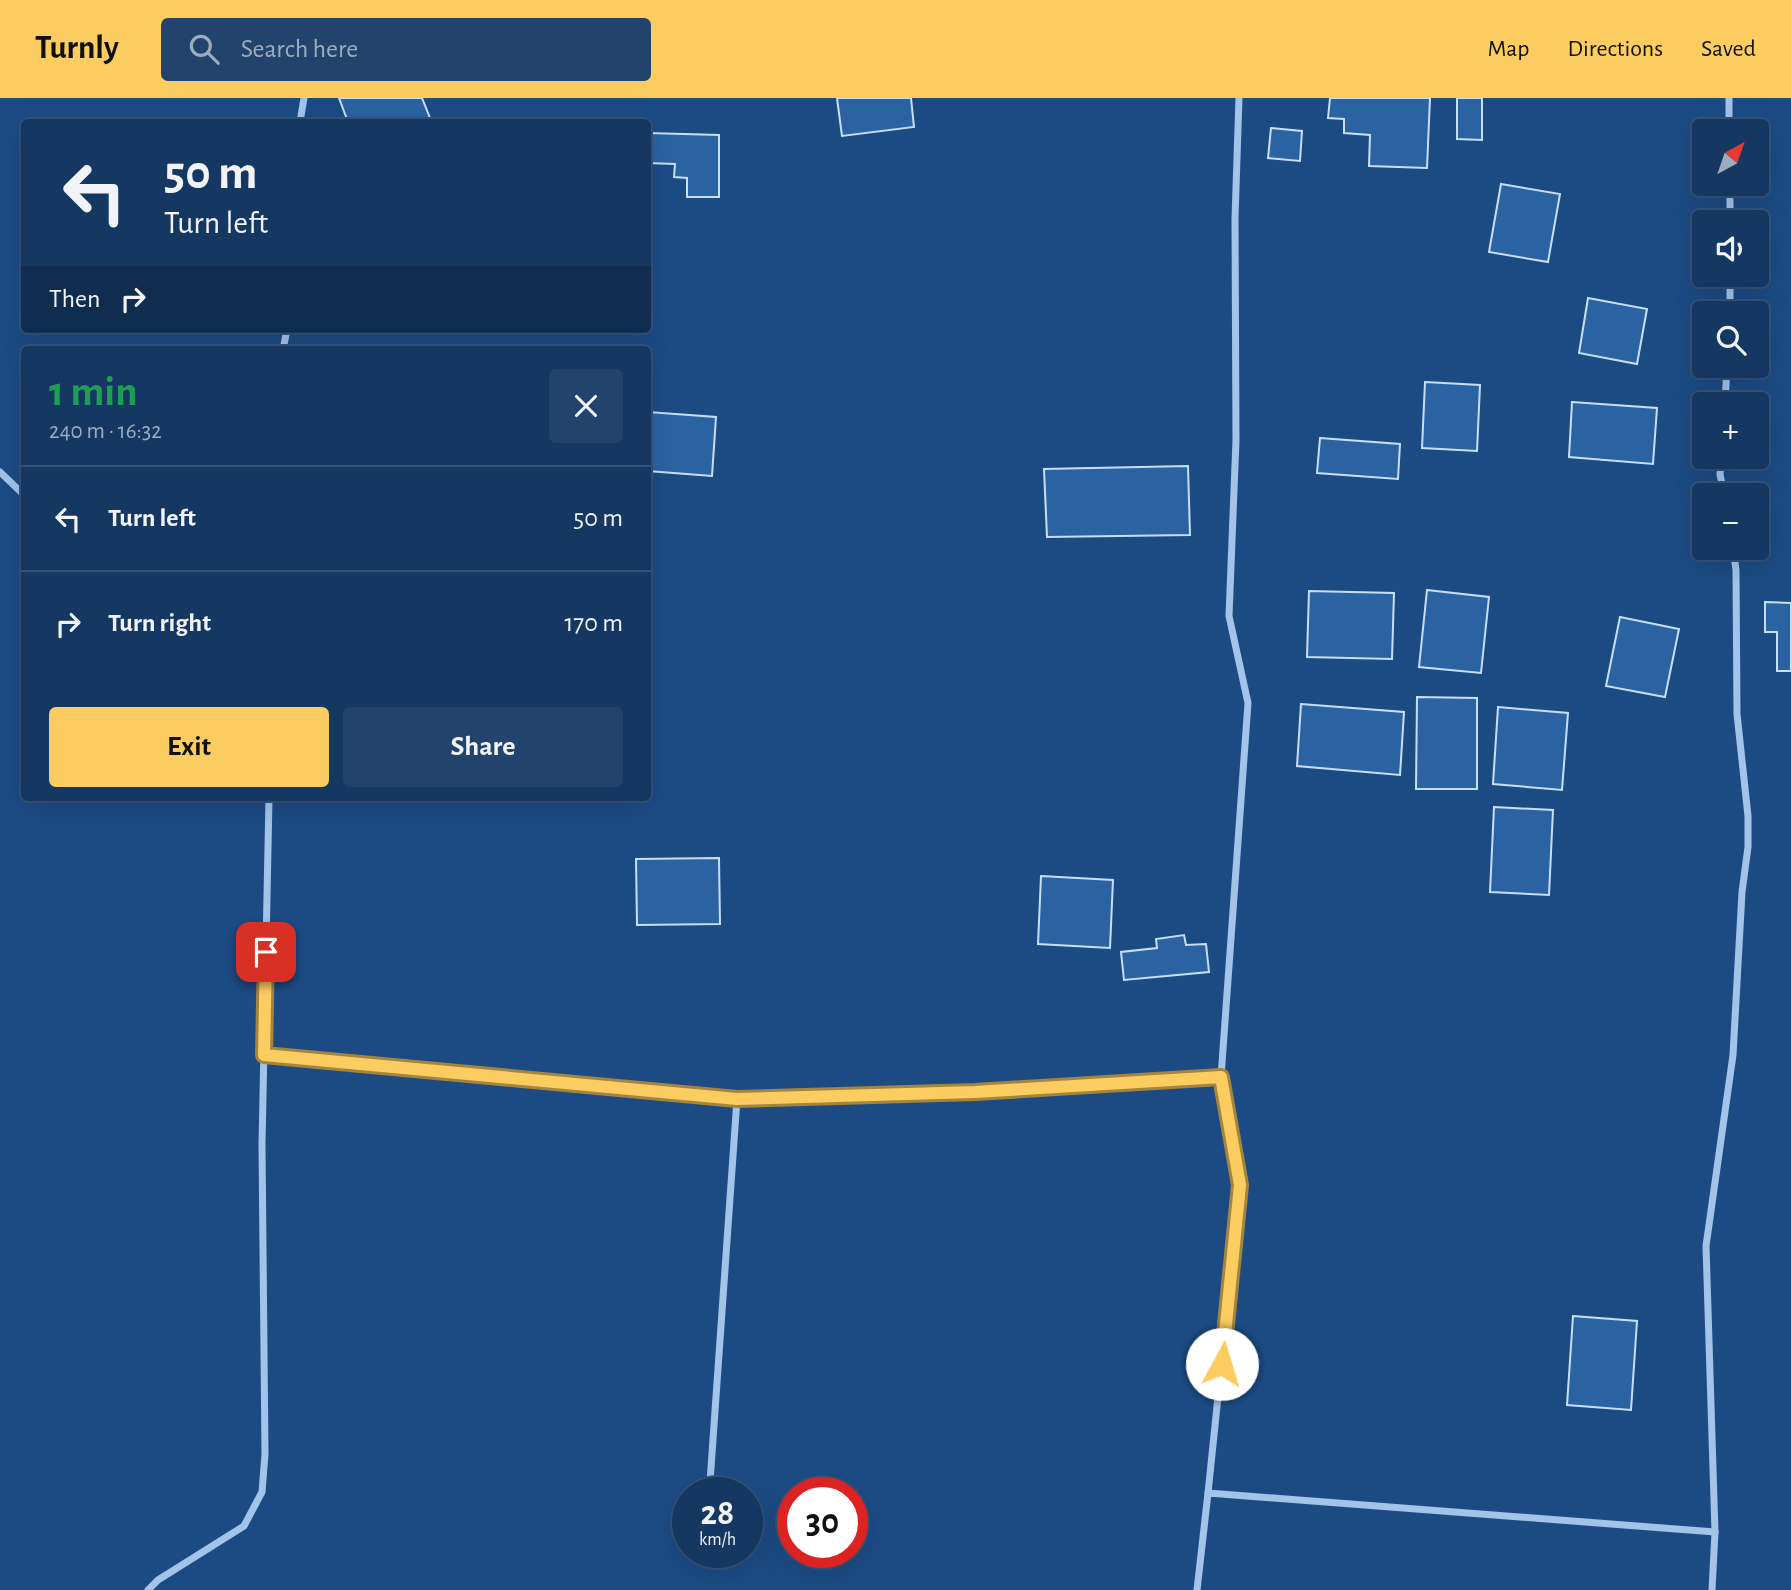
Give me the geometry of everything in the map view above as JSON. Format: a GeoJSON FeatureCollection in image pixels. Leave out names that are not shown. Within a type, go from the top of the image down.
{"type":"FeatureCollection","features":[{"type":"Feature","properties":{"kind":"street"},"geometry":{"type":"LineString","coordinates":[[300,119],[304,98]]}},
{"type":"Feature","properties":{"kind":"street"},"geometry":{"type":"LineString","coordinates":[[1197,1590],[1240,1185],[1221,1077],[1248,703],[1229,615],[1236,440],[1235,218],[1239,98]]}},
{"type":"Feature","properties":{"kind":"street"},"geometry":{"type":"LineString","coordinates":[[1729,98],[1729,119]]}},
{"type":"Feature","properties":{"kind":"street"},"geometry":{"type":"LineString","coordinates":[[0,472],[21,492]]}},
{"type":"Feature","properties":{"kind":"street"},"geometry":{"type":"LineString","coordinates":[[1712,1590],[1715,1532],[1706,1246],[1733,1055],[1742,891],[1748,847],[1748,816],[1737,714],[1734,560]]}},
{"type":"Feature","properties":{"kind":"street"},"geometry":{"type":"LineString","coordinates":[[148,1590],[158,1580],[244,1526],[262,1492],[265,1454],[262,1159],[269,801]]}},
{"type":"Feature","properties":{"kind":"street"},"geometry":{"type":"LineString","coordinates":[[264,1055],[737,1099],[975,1092],[1221,1077]]}},
{"type":"Feature","properties":{"kind":"street"},"geometry":{"type":"LineString","coordinates":[[710,1477],[737,1099]]}},
{"type":"Feature","properties":{"kind":"street"},"geometry":{"type":"LineString","coordinates":[[1208,1493],[1715,1532]]}},
{"type":"Feature","properties":{"kind":"building"},"geometry":{"type":"Polygon","coordinates":[[[339,98],[422,98],[430,118],[427,119],[347,119],[339,98]]]}},
{"type":"Feature","properties":{"kind":"building"},"geometry":{"type":"Polygon","coordinates":[[[837,98],[911,98],[914,127],[842,136],[837,98]]]}},
{"type":"Feature","properties":{"kind":"building"},"geometry":{"type":"Polygon","coordinates":[[[1330,98],[1430,98],[1427,168],[1369,166],[1370,135],[1344,133],[1344,119],[1328,118],[1330,98]]]}},
{"type":"Feature","properties":{"kind":"building"},"geometry":{"type":"Polygon","coordinates":[[[1457,98],[1482,98],[1482,140],[1457,139],[1457,98]]]}},
{"type":"Feature","properties":{"kind":"building"},"geometry":{"type":"Polygon","coordinates":[[[1271,128],[1302,131],[1300,161],[1268,158],[1271,128]]]}},
{"type":"Feature","properties":{"kind":"building"},"geometry":{"type":"Polygon","coordinates":[[[651,133],[719,135],[719,197],[687,197],[687,178],[674,177],[675,164],[651,163],[651,133]]]}},
{"type":"Feature","properties":{"kind":"building"},"geometry":{"type":"Polygon","coordinates":[[[1501,184],[1560,194],[1548,262],[1489,252],[1501,184]]]}},
{"type":"Feature","properties":{"kind":"building"},"geometry":{"type":"Polygon","coordinates":[[[1588,298],[1647,309],[1637,364],[1579,353],[1588,298]]]}},
{"type":"Feature","properties":{"kind":"building"},"geometry":{"type":"Polygon","coordinates":[[[1425,382],[1480,385],[1477,451],[1422,448],[1425,382]]]}},
{"type":"Feature","properties":{"kind":"building"},"geometry":{"type":"Polygon","coordinates":[[[1572,402],[1657,408],[1653,464],[1569,457],[1572,402]]]}},
{"type":"Feature","properties":{"kind":"building"},"geometry":{"type":"Polygon","coordinates":[[[651,412],[716,417],[712,476],[651,471],[651,412]]]}},
{"type":"Feature","properties":{"kind":"building"},"geometry":{"type":"Polygon","coordinates":[[[1320,438],[1400,444],[1398,479],[1317,473],[1320,438]]]}},
{"type":"Feature","properties":{"kind":"building"},"geometry":{"type":"Polygon","coordinates":[[[1188,466],[1190,535],[1047,537],[1044,469],[1188,466]]]}},
{"type":"Feature","properties":{"kind":"building"},"geometry":{"type":"Polygon","coordinates":[[[1427,590],[1489,597],[1481,673],[1419,667],[1427,590]]]}},
{"type":"Feature","properties":{"kind":"building"},"geometry":{"type":"Polygon","coordinates":[[[1309,591],[1394,593],[1392,659],[1307,657],[1309,591]]]}},
{"type":"Feature","properties":{"kind":"building"},"geometry":{"type":"Polygon","coordinates":[[[1765,602],[1791,603],[1791,671],[1777,671],[1777,632],[1765,632],[1765,602]]]}},
{"type":"Feature","properties":{"kind":"building"},"geometry":{"type":"Polygon","coordinates":[[[1620,617],[1679,629],[1665,697],[1606,686],[1620,617]]]}},
{"type":"Feature","properties":{"kind":"building"},"geometry":{"type":"Polygon","coordinates":[[[1417,697],[1477,698],[1477,789],[1416,789],[1417,697]]]}},
{"type":"Feature","properties":{"kind":"building"},"geometry":{"type":"Polygon","coordinates":[[[1301,704],[1404,712],[1400,775],[1297,766],[1301,704]]]}},
{"type":"Feature","properties":{"kind":"building"},"geometry":{"type":"Polygon","coordinates":[[[1498,707],[1568,713],[1562,790],[1493,784],[1498,707]]]}},
{"type":"Feature","properties":{"kind":"building"},"geometry":{"type":"Polygon","coordinates":[[[1494,807],[1553,810],[1549,895],[1490,892],[1494,807]]]}},
{"type":"Feature","properties":{"kind":"building"},"geometry":{"type":"Polygon","coordinates":[[[719,858],[720,924],[637,925],[636,859],[719,858]]]}},
{"type":"Feature","properties":{"kind":"building"},"geometry":{"type":"Polygon","coordinates":[[[1041,876],[1113,880],[1110,948],[1038,944],[1041,876]]]}},
{"type":"Feature","properties":{"kind":"building"},"geometry":{"type":"Polygon","coordinates":[[[1184,935],[1186,945],[1206,944],[1209,972],[1124,980],[1121,952],[1157,948],[1156,939],[1184,935]]]}},
{"type":"Feature","properties":{"kind":"building"},"geometry":{"type":"Polygon","coordinates":[[[1573,1316],[1637,1321],[1631,1410],[1567,1405],[1573,1316]]]}},
{"type":"Feature","properties":{"kind":"route"},"geometry":{"type":"LineString","coordinates":[[266,952],[264,1055],[737,1099],[975,1092],[1221,1077],[1240,1185],[1222,1364]]}}]}
